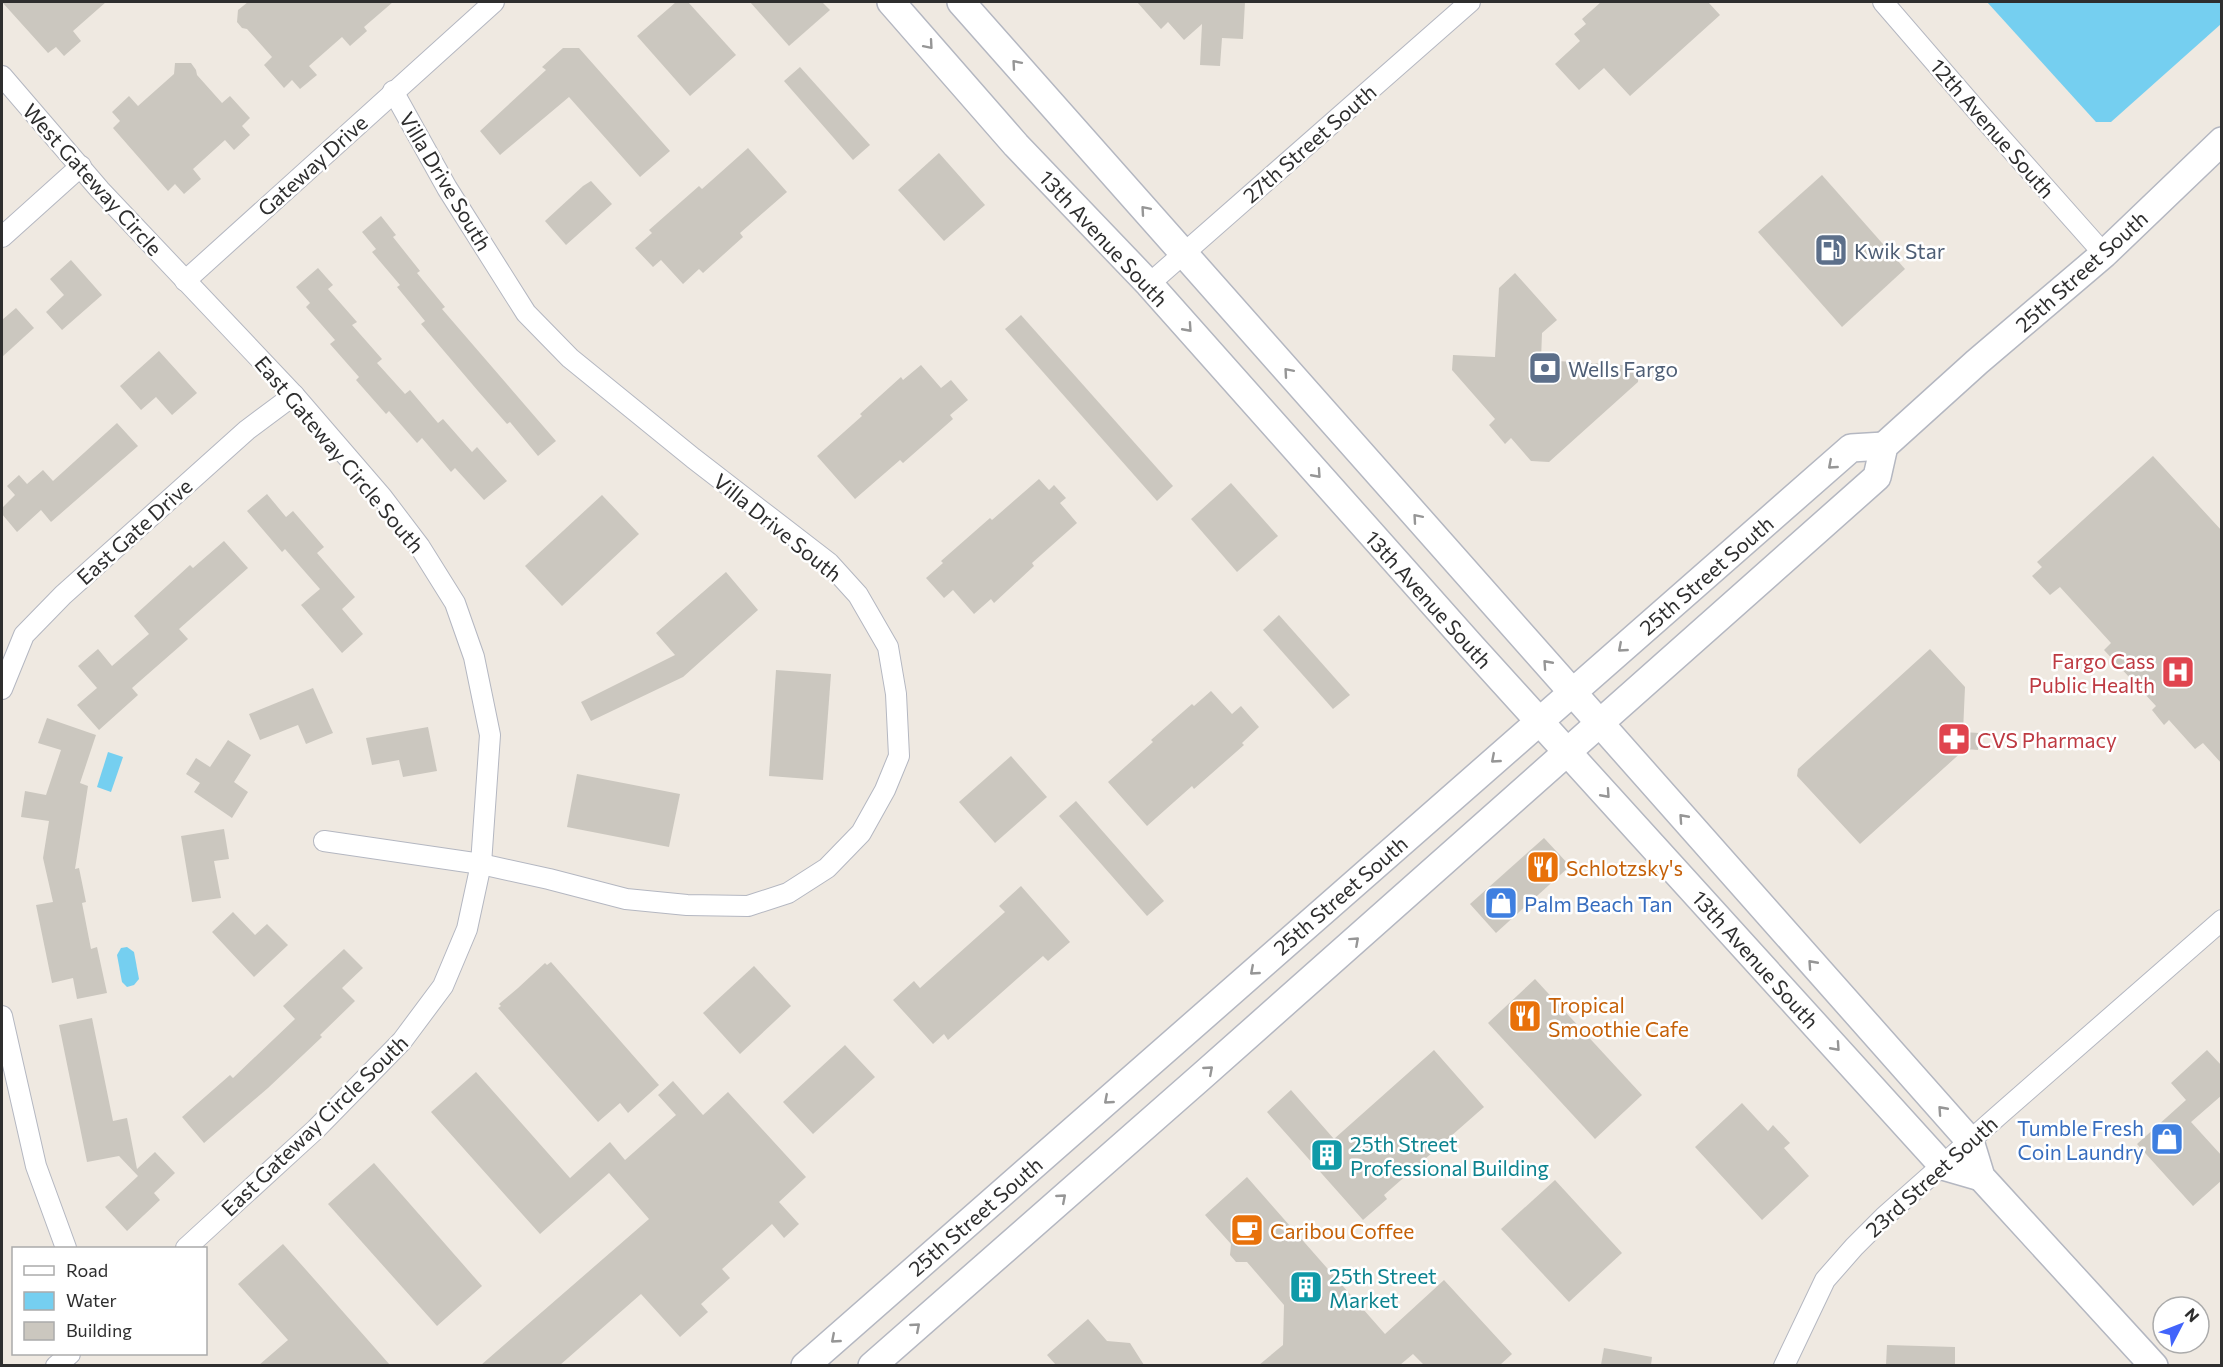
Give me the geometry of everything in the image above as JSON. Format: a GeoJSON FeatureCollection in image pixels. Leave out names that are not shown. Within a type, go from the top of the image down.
{"type":"FeatureCollection","features":[{"type":"Feature","properties":{"kind":"main road","name":"13th Avenue South"},"geometry":{"type":"LineString","coordinates":[[891,2],[1016,145],[1149,284],[1539,721],[1943,1166]]}},
{"type":"Feature","properties":{"kind":"main road","name":"13th Avenue South"},"geometry":{"type":"LineString","coordinates":[[961,2],[1970,1141],[1981,1177],[2154,1365]]}},
{"type":"Feature","properties":{"kind":"main road","name":"25th Street South"},"geometry":{"type":"LineString","coordinates":[[872,1365],[1228,1053],[1877,477],[1884,446],[1977,362],[2104,254],[2222,141]]}},
{"type":"Feature","properties":{"kind":"main road","name":"25th Street South"},"geometry":{"type":"LineString","coordinates":[[805,1365],[1851,448],[1884,446]]}},
{"type":"Feature","properties":{"kind":"main road"},"geometry":{"type":"LineString","coordinates":[[1943,1166],[1981,1177]]}},
{"type":"Feature","properties":{"kind":"street","name":"Gateway Drive"},"geometry":{"type":"LineString","coordinates":[[185,281],[494,2]]}},
{"type":"Feature","properties":{"kind":"street","name":"27th Street South"},"geometry":{"type":"LineString","coordinates":[[1149,284],[1470,2]]}},
{"type":"Feature","properties":{"kind":"street","name":"12th Avenue South"},"geometry":{"type":"LineString","coordinates":[[1883,2],[2104,254]]}},
{"type":"Feature","properties":{"kind":"street","name":"West Gateway Circle"},"geometry":{"type":"LineString","coordinates":[[2,76],[185,281]]}},
{"type":"Feature","properties":{"kind":"street","name":"Villa Drive South"},"geometry":{"type":"LineString","coordinates":[[324,841],[481,864],[626,899],[687,905],[748,906],[788,893],[827,868],[861,833],[885,790],[899,756],[896,694],[888,647],[858,596],[829,563],[693,458],[570,358],[526,313],[447,188],[393,91]]}},
{"type":"Feature","properties":{"kind":"street"},"geometry":{"type":"LineString","coordinates":[[2,237],[81,166]]}},
{"type":"Feature","properties":{"kind":"street","name":"East Gateway Circle South"},"geometry":{"type":"LineString","coordinates":[[185,281],[294,395],[382,497],[420,547],[456,603],[474,657],[490,735],[481,864],[467,929],[443,986],[402,1041],[316,1129],[187,1247]]}},
{"type":"Feature","properties":{"kind":"street","name":"East Gate Drive"},"geometry":{"type":"LineString","coordinates":[[2,689],[24,635],[63,595],[247,430],[294,395]]}},
{"type":"Feature","properties":{"kind":"street","name":"23rd Street South"},"geometry":{"type":"LineString","coordinates":[[1784,1365],[1825,1280],[1854,1246],[1876,1224],[2222,920]]}},
{"type":"Feature","properties":{"kind":"street"},"geometry":{"type":"LineString","coordinates":[[2,1016],[36,1166],[66,1247]]}},
{"type":"Feature","properties":{"kind":"street"},"geometry":{"type":"LineString","coordinates":[[56,1365],[68,1355]]}},
{"type":"Feature","properties":{"kind":"water"},"geometry":{"type":"Polygon","coordinates":[[[1987,2],[2221,2],[2221,24],[2111,122],[2096,122],[1987,2]]]}},
{"type":"Feature","properties":{"kind":"water"},"geometry":{"type":"Polygon","coordinates":[[[108,752],[123,757],[111,792],[97,787],[108,752]]]}},
{"type":"Feature","properties":{"kind":"water"},"geometry":{"type":"Polygon","coordinates":[[[127,947],[134,952],[139,979],[134,985],[127,987],[122,982],[117,955],[121,948],[127,947]]]}},
{"type":"Feature","properties":{"kind":"building"},"geometry":{"type":"Polygon","coordinates":[[[2,2],[106,2],[73,31],[81,41],[64,56],[56,47],[48,53],[2,2]]]}},
{"type":"Feature","properties":{"kind":"building"},"geometry":{"type":"Polygon","coordinates":[[[248,2],[393,2],[364,27],[367,31],[350,46],[342,37],[309,66],[317,75],[300,89],[292,80],[284,88],[264,65],[272,57],[247,29],[242,28],[237,22],[238,10],[248,2]]]}},
{"type":"Feature","properties":{"kind":"building"},"geometry":{"type":"Polygon","coordinates":[[[676,2],[688,2],[736,55],[690,96],[637,36],[676,2]]]}},
{"type":"Feature","properties":{"kind":"building"},"geometry":{"type":"Polygon","coordinates":[[[750,2],[822,2],[830,10],[789,46],[750,2]]]}},
{"type":"Feature","properties":{"kind":"building"},"geometry":{"type":"Polygon","coordinates":[[[1137,2],[1245,2],[1243,39],[1222,38],[1220,66],[1200,65],[1202,24],[1184,40],[1168,22],[1161,29],[1137,2]]]}},
{"type":"Feature","properties":{"kind":"building"},"geometry":{"type":"Polygon","coordinates":[[[1601,2],[1708,2],[1720,15],[1630,96],[1604,68],[1579,90],[1555,64],[1580,41],[1574,34],[1586,24],[1582,19],[1601,2]]]}},
{"type":"Feature","properties":{"kind":"building"},"geometry":{"type":"Polygon","coordinates":[[[563,48],[579,48],[670,151],[640,177],[569,97],[500,155],[480,131],[546,70],[542,67],[563,48]]]}},
{"type":"Feature","properties":{"kind":"building"},"geometry":{"type":"Polygon","coordinates":[[[175,63],[191,63],[197,75],[222,103],[230,96],[250,118],[242,126],[250,135],[234,150],[225,140],[193,169],[201,179],[184,194],[175,184],[168,191],[113,128],[120,121],[112,112],[129,96],[138,106],[174,74],[175,63]]]}},
{"type":"Feature","properties":{"kind":"building"},"geometry":{"type":"Polygon","coordinates":[[[800,67],[870,145],[853,160],[784,81],[800,67]]]}},
{"type":"Feature","properties":{"kind":"building"},"geometry":{"type":"Polygon","coordinates":[[[748,148],[787,192],[740,233],[743,237],[703,273],[699,269],[683,284],[661,260],[653,267],[635,248],[652,233],[649,230],[699,186],[702,189],[748,148]]]}},
{"type":"Feature","properties":{"kind":"building"},"geometry":{"type":"Polygon","coordinates":[[[939,153],[985,205],[944,241],[898,190],[939,153]]]}},
{"type":"Feature","properties":{"kind":"building","name":"Kwik Star"},"geometry":{"type":"Polygon","coordinates":[[[1822,175],[1905,269],[1842,327],[1758,232],[1822,175]]]}},
{"type":"Feature","properties":{"kind":"building"},"geometry":{"type":"Polygon","coordinates":[[[591,181],[612,204],[566,245],[545,221],[591,181]]]}},
{"type":"Feature","properties":{"kind":"building"},"geometry":{"type":"Polygon","coordinates":[[[381,216],[396,235],[393,237],[420,271],[417,273],[445,307],[442,309],[556,441],[538,456],[510,422],[507,424],[421,324],[425,321],[397,287],[400,285],[372,252],[376,249],[362,232],[381,216]]]}},
{"type":"Feature","properties":{"kind":"building"},"geometry":{"type":"Polygon","coordinates":[[[71,260],[102,295],[62,330],[46,312],[64,295],[50,279],[71,260]]]}},
{"type":"Feature","properties":{"kind":"building"},"geometry":{"type":"Polygon","coordinates":[[[318,268],[333,285],[328,289],[357,322],[352,325],[382,359],[377,363],[405,394],[410,390],[438,423],[443,419],[472,452],[477,447],[507,481],[484,500],[455,468],[451,472],[422,438],[417,443],[389,411],[386,414],[356,380],[359,377],[330,344],[335,340],[306,307],[310,303],[296,287],[318,268]]]}},
{"type":"Feature","properties":{"kind":"building","name":"Wells Fargo"},"geometry":{"type":"Polygon","coordinates":[[[1515,273],[1557,320],[1542,333],[1541,360],[1639,366],[1638,382],[1549,462],[1531,461],[1511,438],[1505,444],[1489,425],[1495,419],[1452,370],[1453,355],[1495,357],[1499,288],[1515,273]]]}},
{"type":"Feature","properties":{"kind":"building"},"geometry":{"type":"Polygon","coordinates":[[[16,308],[34,328],[2,357],[2,320],[16,308]]]}},
{"type":"Feature","properties":{"kind":"building"},"geometry":{"type":"Polygon","coordinates":[[[1021,315],[1173,486],[1157,501],[1005,329],[1021,315]]]}},
{"type":"Feature","properties":{"kind":"building"},"geometry":{"type":"Polygon","coordinates":[[[159,351],[197,393],[172,415],[156,397],[141,410],[120,386],[159,351]]]}},
{"type":"Feature","properties":{"kind":"building"},"geometry":{"type":"Polygon","coordinates":[[[921,365],[941,388],[951,380],[968,400],[950,415],[953,419],[903,463],[900,460],[855,499],[817,456],[901,377],[903,380],[921,365]]]}},
{"type":"Feature","properties":{"kind":"building"},"geometry":{"type":"Polygon","coordinates":[[[117,423],[138,446],[51,522],[41,510],[17,532],[2,514],[2,508],[15,495],[7,486],[19,475],[27,484],[43,470],[53,481],[117,423]]]}},
{"type":"Feature","properties":{"kind":"building"},"geometry":{"type":"Polygon","coordinates":[[[2153,456],[2222,531],[2222,764],[2203,743],[2195,749],[2169,720],[2164,725],[2152,710],[2156,706],[2104,650],[2111,643],[2060,587],[2050,595],[2032,576],[2042,567],[2037,562],[2153,456]]]}},
{"type":"Feature","properties":{"kind":"building"},"geometry":{"type":"Polygon","coordinates":[[[1039,479],[1049,490],[1054,485],[1066,498],[1060,503],[1077,523],[1032,563],[1034,566],[994,603],[991,599],[974,614],[953,590],[944,598],[926,578],[943,563],[941,561],[990,518],[992,520],[1039,479]]]}},
{"type":"Feature","properties":{"kind":"building"},"geometry":{"type":"Polygon","coordinates":[[[1231,483],[1278,536],[1237,572],[1191,519],[1231,483]]]}},
{"type":"Feature","properties":{"kind":"building"},"geometry":{"type":"Polygon","coordinates":[[[267,494],[286,517],[293,511],[324,547],[317,553],[355,597],[342,609],[363,634],[342,653],[301,605],[320,589],[285,549],[282,552],[247,511],[267,494]]]}},
{"type":"Feature","properties":{"kind":"building"},"geometry":{"type":"Polygon","coordinates":[[[602,495],[639,534],[562,606],[525,566],[602,495]]]}},
{"type":"Feature","properties":{"kind":"building"},"geometry":{"type":"Polygon","coordinates":[[[224,541],[248,568],[179,629],[188,639],[132,688],[138,695],[99,730],[77,705],[97,688],[78,666],[98,649],[112,666],[149,634],[134,616],[190,565],[193,568],[224,541]]]}},
{"type":"Feature","properties":{"kind":"building"},"geometry":{"type":"Polygon","coordinates":[[[726,572],[758,610],[683,677],[591,721],[581,702],[675,655],[656,633],[726,572]]]}},
{"type":"Feature","properties":{"kind":"building"},"geometry":{"type":"Polygon","coordinates":[[[1279,615],[1350,695],[1333,709],[1263,630],[1279,615]]]}},
{"type":"Feature","properties":{"kind":"building","name":"CVS Pharmacy"},"geometry":{"type":"Polygon","coordinates":[[[1930,649],[1965,687],[1963,732],[1979,733],[1978,750],[1965,749],[1860,844],[1797,776],[1798,769],[1930,649]]]}},
{"type":"Feature","properties":{"kind":"building"},"geometry":{"type":"Polygon","coordinates":[[[776,670],[831,674],[823,780],[769,776],[776,670]]]}},
{"type":"Feature","properties":{"kind":"building"},"geometry":{"type":"Polygon","coordinates":[[[313,688],[333,733],[306,744],[298,725],[260,740],[249,714],[313,688]]]}},
{"type":"Feature","properties":{"kind":"building"},"geometry":{"type":"Polygon","coordinates":[[[1211,691],[1232,714],[1241,706],[1259,727],[1242,743],[1244,745],[1194,789],[1192,786],[1147,826],[1108,782],[1153,742],[1151,740],[1192,704],[1194,706],[1211,691]]]}},
{"type":"Feature","properties":{"kind":"building"},"geometry":{"type":"Polygon","coordinates":[[[47,718],[96,735],[80,783],[88,786],[75,869],[79,868],[86,902],[82,903],[91,949],[97,947],[107,993],[77,999],[73,978],[52,983],[36,905],[53,902],[43,858],[49,821],[21,817],[25,791],[46,795],[61,750],[38,743],[47,718]]]}},
{"type":"Feature","properties":{"kind":"building"},"geometry":{"type":"Polygon","coordinates":[[[428,727],[437,771],[403,777],[399,760],[372,765],[366,738],[428,727]]]}},
{"type":"Feature","properties":{"kind":"building"},"geometry":{"type":"Polygon","coordinates":[[[228,740],[251,755],[234,782],[248,792],[232,818],[194,792],[200,783],[186,774],[196,758],[210,767],[228,740]]]}},
{"type":"Feature","properties":{"kind":"building"},"geometry":{"type":"Polygon","coordinates":[[[1011,756],[1047,797],[995,843],[959,802],[1011,756]]]}},
{"type":"Feature","properties":{"kind":"building"},"geometry":{"type":"Polygon","coordinates":[[[577,774],[680,794],[669,847],[567,827],[577,774]]]}},
{"type":"Feature","properties":{"kind":"building"},"geometry":{"type":"Polygon","coordinates":[[[1076,801],[1164,901],[1147,916],[1059,816],[1076,801]]]}},
{"type":"Feature","properties":{"kind":"building"},"geometry":{"type":"Polygon","coordinates":[[[224,829],[229,859],[214,861],[221,898],[192,902],[181,836],[224,829]]]}},
{"type":"Feature","properties":{"kind":"building"},"geometry":{"type":"Polygon","coordinates":[[[1544,838],[1570,866],[1496,933],[1470,904],[1544,838]]]}},
{"type":"Feature","properties":{"kind":"building"},"geometry":{"type":"Polygon","coordinates":[[[1021,886],[1070,942],[1048,961],[1043,956],[948,1040],[944,1034],[933,1044],[893,1000],[914,981],[920,988],[1005,912],[999,906],[1021,886]]]}},
{"type":"Feature","properties":{"kind":"building"},"geometry":{"type":"Polygon","coordinates":[[[233,912],[255,935],[267,924],[288,945],[254,977],[212,932],[233,912]]]}},
{"type":"Feature","properties":{"kind":"building"},"geometry":{"type":"Polygon","coordinates":[[[344,949],[363,968],[342,988],[355,1001],[320,1035],[322,1037],[268,1088],[204,1143],[182,1117],[230,1075],[233,1078],[295,1019],[283,1006],[344,949]]]}},
{"type":"Feature","properties":{"kind":"building"},"geometry":{"type":"Polygon","coordinates":[[[551,962],[659,1085],[628,1113],[620,1103],[598,1122],[498,1008],[501,1006],[499,1004],[545,963],[547,965],[551,962]]]}},
{"type":"Feature","properties":{"kind":"building"},"geometry":{"type":"Polygon","coordinates":[[[754,966],[791,1006],[740,1054],[703,1013],[754,966]]]}},
{"type":"Feature","properties":{"kind":"building"},"geometry":{"type":"Polygon","coordinates":[[[1535,979],[1642,1095],[1595,1139],[1488,1023],[1535,979]]]}},
{"type":"Feature","properties":{"kind":"building"},"geometry":{"type":"Polygon","coordinates":[[[92,1018],[113,1121],[127,1118],[137,1169],[155,1152],[175,1173],[154,1193],[160,1200],[127,1231],[105,1207],[138,1176],[119,1156],[87,1162],[59,1025],[92,1018]]]}},
{"type":"Feature","properties":{"kind":"building"},"geometry":{"type":"Polygon","coordinates":[[[845,1045],[875,1077],[813,1134],[783,1102],[845,1045]]]}},
{"type":"Feature","properties":{"kind":"building"},"geometry":{"type":"Polygon","coordinates":[[[1434,1050],[1484,1107],[1384,1195],[1387,1199],[1363,1220],[1267,1112],[1291,1090],[1334,1139],[1434,1050]]]}},
{"type":"Feature","properties":{"kind":"building"},"geometry":{"type":"Polygon","coordinates":[[[2207,1050],[2222,1066],[2222,1095],[2191,1122],[2222,1156],[2222,1180],[2193,1206],[2137,1144],[2186,1100],[2171,1083],[2207,1050]]]}},
{"type":"Feature","properties":{"kind":"building"},"geometry":{"type":"Polygon","coordinates":[[[476,1072],[570,1178],[610,1142],[625,1160],[676,1115],[658,1095],[673,1081],[703,1115],[728,1092],[806,1177],[779,1202],[799,1224],[784,1238],[772,1224],[722,1269],[730,1278],[701,1304],[708,1312],[680,1337],[641,1294],[560,1365],[481,1365],[649,1219],[609,1173],[540,1234],[431,1112],[476,1072]]]}},
{"type":"Feature","properties":{"kind":"building"},"geometry":{"type":"Polygon","coordinates":[[[1742,1103],[1768,1131],[1773,1125],[1790,1143],[1784,1148],[1809,1176],[1762,1220],[1695,1147],[1742,1103]]]}},
{"type":"Feature","properties":{"kind":"building"},"geometry":{"type":"Polygon","coordinates":[[[374,1163],[482,1286],[437,1326],[328,1204],[374,1163]]]}},
{"type":"Feature","properties":{"kind":"building","name":"25th Street Market"},"geometry":{"type":"Polygon","coordinates":[[[1247,1177],[1385,1334],[1444,1280],[1512,1354],[1500,1365],[1424,1365],[1413,1354],[1400,1365],[1259,1365],[1283,1345],[1284,1305],[1247,1262],[1236,1262],[1230,1255],[1231,1244],[1205,1215],[1247,1177]]]}},
{"type":"Feature","properties":{"kind":"building"},"geometry":{"type":"Polygon","coordinates":[[[1555,1180],[1622,1253],[1569,1302],[1501,1229],[1555,1180]]]}},
{"type":"Feature","properties":{"kind":"building"},"geometry":{"type":"Polygon","coordinates":[[[283,1244],[390,1365],[259,1365],[288,1340],[238,1284],[283,1244]]]}},
{"type":"Feature","properties":{"kind":"building"},"geometry":{"type":"Polygon","coordinates":[[[1088,1319],[1107,1341],[1130,1343],[1144,1365],[1056,1365],[1047,1355],[1088,1319]]]}},
{"type":"Feature","properties":{"kind":"building"},"geometry":{"type":"Polygon","coordinates":[[[1887,1345],[1955,1347],[1955,1365],[1886,1365],[1887,1345]]]}},
{"type":"Feature","properties":{"kind":"building"},"geometry":{"type":"Polygon","coordinates":[[[1604,1348],[1652,1357],[1651,1365],[1601,1365],[1604,1348]]]}},
{"type":"Feature","properties":{"kind":"place","name":"Kwik Star"},"geometry":{"type":"Point","coordinates":[1831,250]}},
{"type":"Feature","properties":{"kind":"place","name":"Wells Fargo"},"geometry":{"type":"Point","coordinates":[1545,368]}},
{"type":"Feature","properties":{"kind":"place","name":"Fargo Cass Public Health"},"geometry":{"type":"Point","coordinates":[2178,672]}},
{"type":"Feature","properties":{"kind":"place","name":"CVS Pharmacy"},"geometry":{"type":"Point","coordinates":[1954,739]}},
{"type":"Feature","properties":{"kind":"place","name":"Schlotzsky's"},"geometry":{"type":"Point","coordinates":[1543,867]}},
{"type":"Feature","properties":{"kind":"place","name":"Palm Beach Tan"},"geometry":{"type":"Point","coordinates":[1501,903]}},
{"type":"Feature","properties":{"kind":"place","name":"Tropical Smoothie Cafe"},"geometry":{"type":"Point","coordinates":[1525,1016]}},
{"type":"Feature","properties":{"kind":"place","name":"Tumble Fresh Coin Laundry"},"geometry":{"type":"Point","coordinates":[2167,1139]}},
{"type":"Feature","properties":{"kind":"place","name":"25th Street Professional Building"},"geometry":{"type":"Point","coordinates":[1327,1155]}},
{"type":"Feature","properties":{"kind":"place","name":"Caribou Coffee"},"geometry":{"type":"Point","coordinates":[1247,1230]}},
{"type":"Feature","properties":{"kind":"place","name":"25th Street Market"},"geometry":{"type":"Point","coordinates":[1306,1287]}}]}
